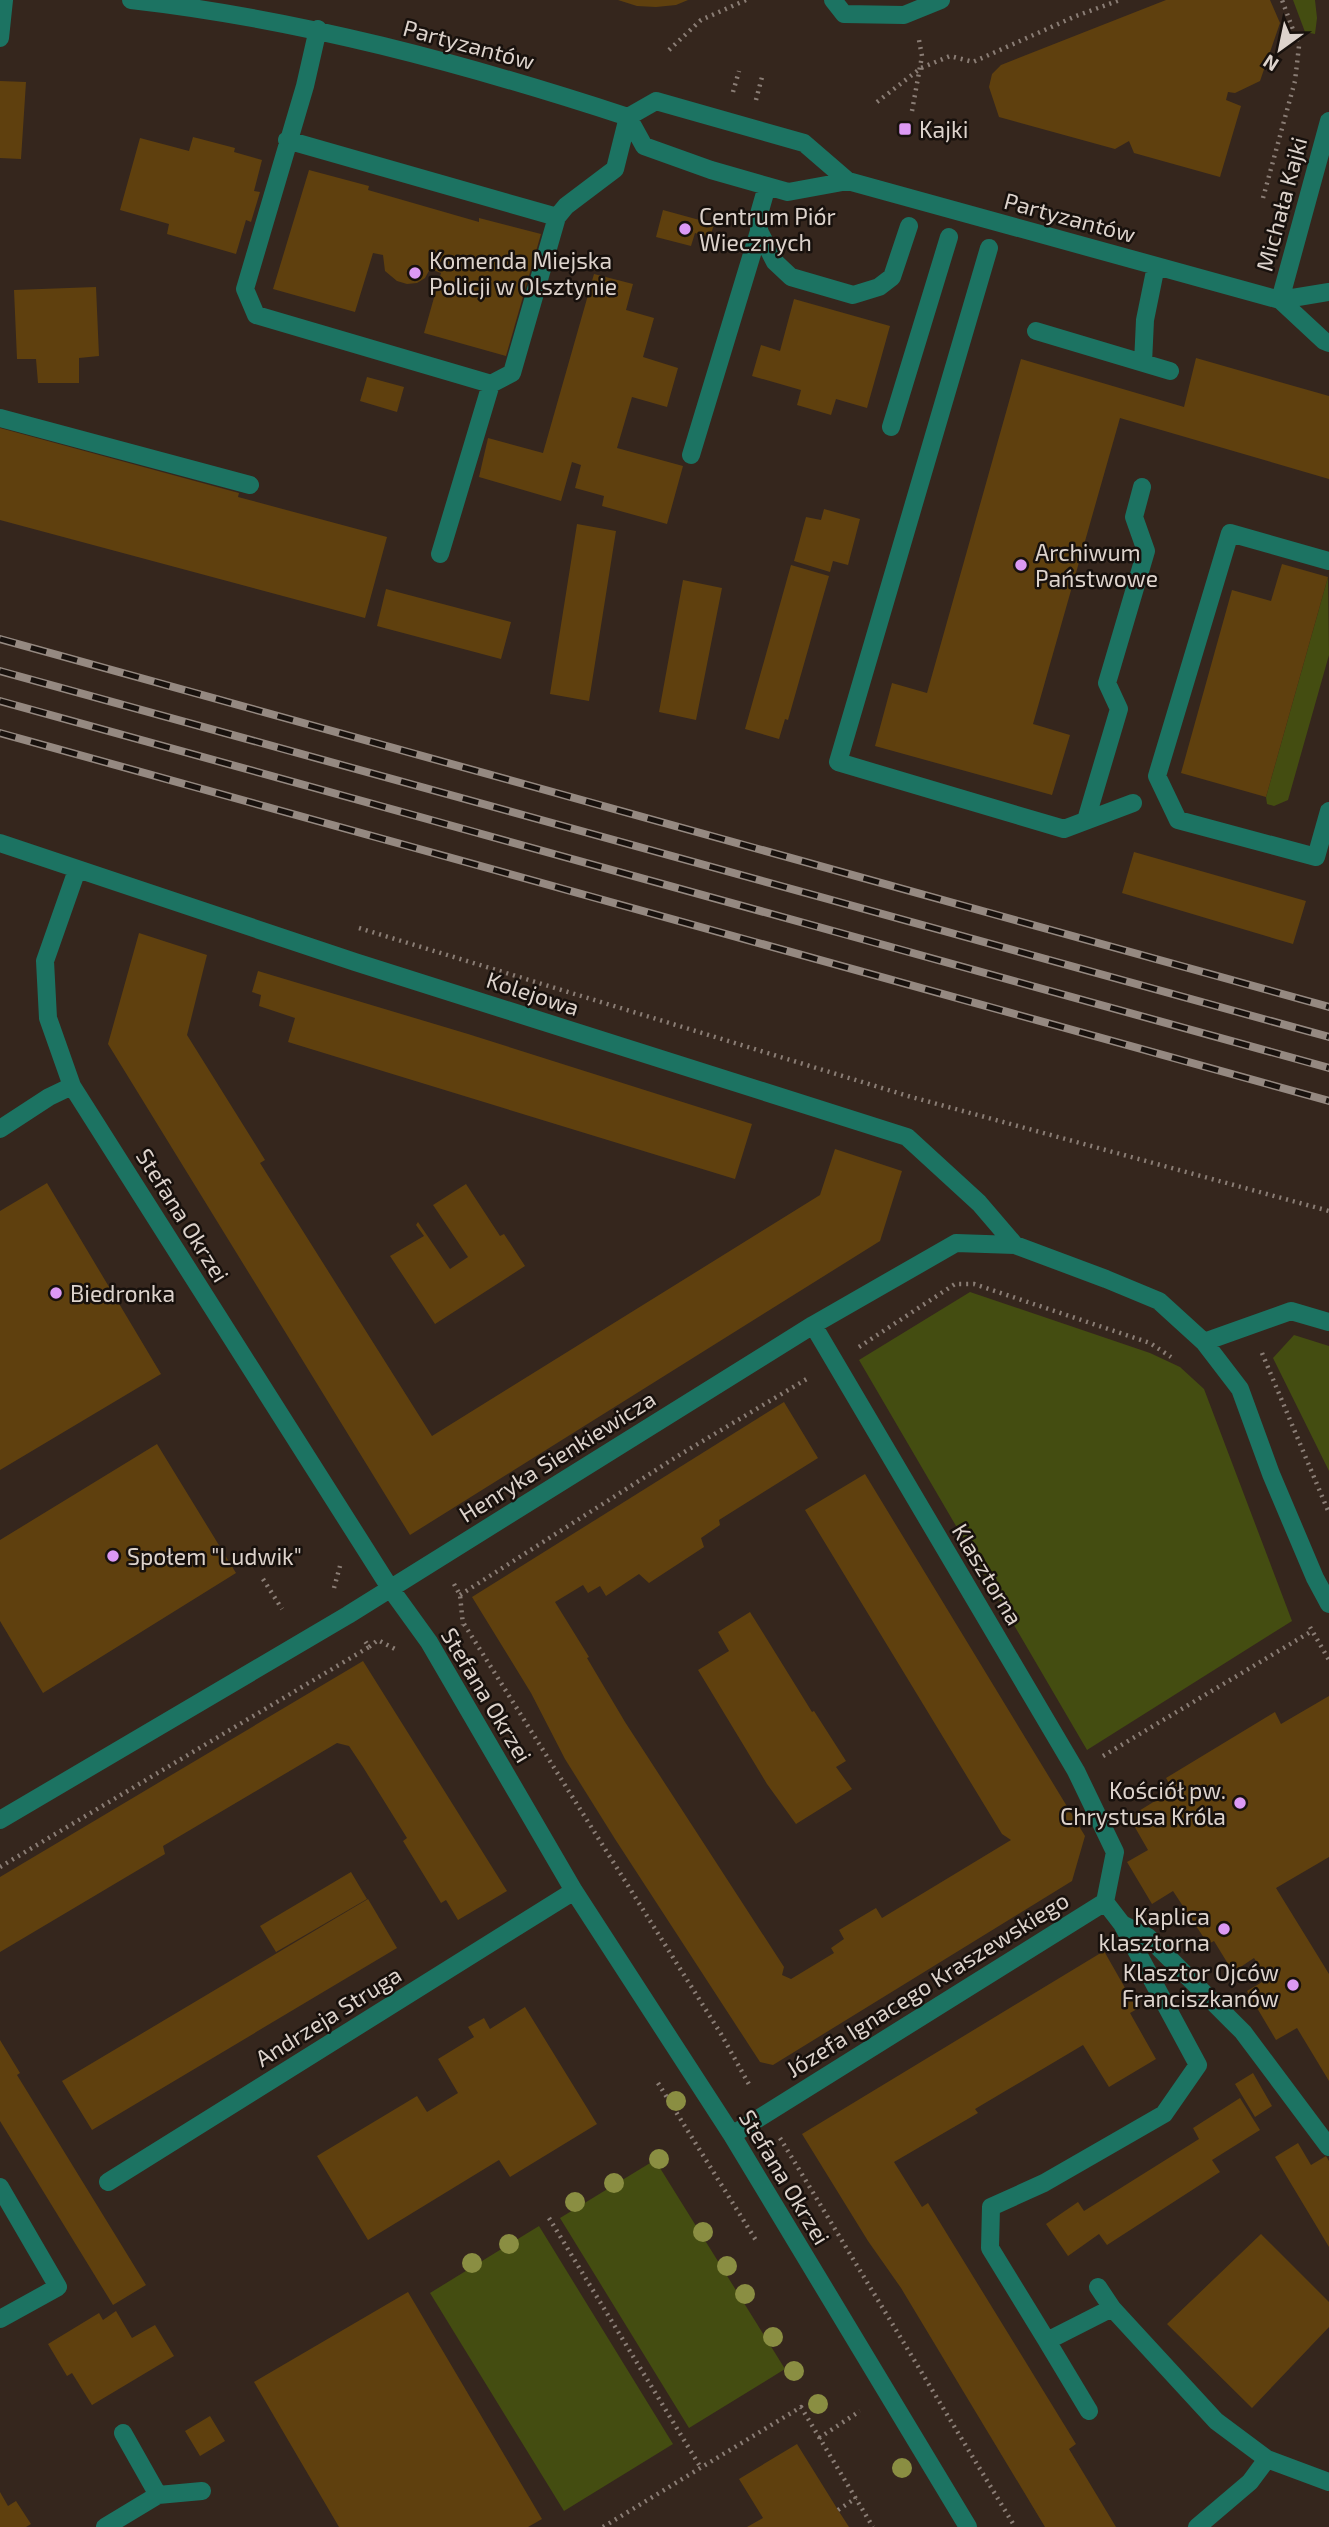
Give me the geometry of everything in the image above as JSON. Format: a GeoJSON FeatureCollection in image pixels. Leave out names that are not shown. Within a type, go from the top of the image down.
{"type":"FeatureCollection","features":[{"type":"Feature","properties":{"kind":"street"},"geometry":{"type":"LineString","coordinates":[[0,38],[4,0]]}},
{"type":"Feature","properties":{"kind":"street","name":"Partyzantów"},"geometry":{"type":"LineString","coordinates":[[131,0],[205,8],[318,29],[541,89],[628,117],[644,146],[711,170],[788,192],[848,181]]}},
{"type":"Feature","properties":{"kind":"street"},"geometry":{"type":"LineString","coordinates":[[833,0],[844,14],[904,15],[941,0]]}},
{"type":"Feature","properties":{"kind":"street"},"geometry":{"type":"LineString","coordinates":[[318,29],[305,86],[245,289],[257,315],[491,384],[512,373],[557,218],[566,206],[615,169],[628,117]]}},
{"type":"Feature","properties":{"kind":"street","name":"Partyzantów"},"geometry":{"type":"LineString","coordinates":[[628,117],[656,101],[804,143],[848,181],[1280,300],[1329,292]]}},
{"type":"Feature","properties":{"kind":"street","name":"Michała Kajki"},"geometry":{"type":"LineString","coordinates":[[1280,300],[1329,121]]}},
{"type":"Feature","properties":{"kind":"street"},"geometry":{"type":"LineString","coordinates":[[287,140],[557,218]]}},
{"type":"Feature","properties":{"kind":"street"},"geometry":{"type":"LineString","coordinates":[[691,454],[759,231],[767,186]]}},
{"type":"Feature","properties":{"kind":"street"},"geometry":{"type":"LineString","coordinates":[[759,231],[775,262],[791,277],[853,295],[879,287],[892,276],[909,226]]}},
{"type":"Feature","properties":{"kind":"street"},"geometry":{"type":"LineString","coordinates":[[891,426],[949,237]]}},
{"type":"Feature","properties":{"kind":"street"},"geometry":{"type":"LineString","coordinates":[[989,248],[838,762],[1064,829],[1133,803]]}},
{"type":"Feature","properties":{"kind":"street"},"geometry":{"type":"LineString","coordinates":[[1143,363],[1145,320],[1156,266]]}},
{"type":"Feature","properties":{"kind":"street","name":"Partyzantów"},"geometry":{"type":"LineString","coordinates":[[1280,300],[1329,343]]}},
{"type":"Feature","properties":{"kind":"street"},"geometry":{"type":"LineString","coordinates":[[1036,331],[1170,371]]}},
{"type":"Feature","properties":{"kind":"street"},"geometry":{"type":"LineString","coordinates":[[440,554],[491,384]]}},
{"type":"Feature","properties":{"kind":"street"},"geometry":{"type":"LineString","coordinates":[[0,418],[250,485]]}},
{"type":"Feature","properties":{"kind":"street"},"geometry":{"type":"LineString","coordinates":[[1086,820],[1119,709],[1107,683],[1146,551],[1134,517],[1142,486]]}},
{"type":"Feature","properties":{"kind":"street"},"geometry":{"type":"LineString","coordinates":[[1329,561],[1230,533],[1157,776],[1178,820],[1316,858],[1329,811]]}},
{"type":"Feature","properties":{"kind":"street","name":"Kolejowa"},"geometry":{"type":"LineString","coordinates":[[0,843],[355,962],[907,1137],[979,1203],[1015,1245]]}},
{"type":"Feature","properties":{"kind":"street","name":"Stefana Okrzei"},"geometry":{"type":"LineString","coordinates":[[77,870],[45,961],[48,1018],[72,1086],[390,1588],[429,1642],[574,1891],[732,2135],[968,2527]]}},
{"type":"Feature","properties":{"kind":"street"},"geometry":{"type":"LineString","coordinates":[[0,1129],[49,1097],[72,1086]]}},
{"type":"Feature","properties":{"kind":"street","name":"Henryka Sienkiewicza"},"geometry":{"type":"LineString","coordinates":[[0,1820],[390,1588],[813,1325],[956,1243],[1015,1245],[1159,1301],[1204,1342]]}},
{"type":"Feature","properties":{"kind":"street"},"geometry":{"type":"LineString","coordinates":[[1329,1322],[1291,1311],[1204,1342],[1240,1389],[1271,1474],[1315,1578],[1329,1604]]}},
{"type":"Feature","properties":{"kind":"street","name":"Klasztorna"},"geometry":{"type":"LineString","coordinates":[[813,1325],[1076,1771],[1115,1852]]}},
{"type":"Feature","properties":{"kind":"street","name":"Józefa Ignacego Kraszewskiego"},"geometry":{"type":"LineString","coordinates":[[732,2135],[1105,1902],[1115,1852]]}},
{"type":"Feature","properties":{"kind":"street","name":"Andrzeja Struga"},"geometry":{"type":"LineString","coordinates":[[108,2182],[574,1891]]}},
{"type":"Feature","properties":{"kind":"street"},"geometry":{"type":"LineString","coordinates":[[1089,2411],[990,2248],[991,2207],[1044,2183],[1164,2114],[1198,2065],[1122,1924],[1105,1902]]}},
{"type":"Feature","properties":{"kind":"street"},"geometry":{"type":"LineString","coordinates":[[1122,1924],[1148,1937],[1243,2032],[1329,2147]]}},
{"type":"Feature","properties":{"kind":"street"},"geometry":{"type":"LineString","coordinates":[[0,2187],[58,2287],[0,2319]]}},
{"type":"Feature","properties":{"kind":"street"},"geometry":{"type":"LineString","coordinates":[[1098,2287],[1112,2308],[1216,2421],[1267,2459],[1329,2482]]}},
{"type":"Feature","properties":{"kind":"street"},"geometry":{"type":"LineString","coordinates":[[1047,2340],[1112,2308]]}},
{"type":"Feature","properties":{"kind":"street"},"geometry":{"type":"LineString","coordinates":[[123,2433],[158,2495]]}},
{"type":"Feature","properties":{"kind":"street"},"geometry":{"type":"LineString","coordinates":[[1197,2527],[1250,2482],[1267,2459]]}},
{"type":"Feature","properties":{"kind":"street"},"geometry":{"type":"LineString","coordinates":[[105,2527],[158,2495],[202,2491]]}},
{"type":"Feature","properties":{"kind":"path"},"geometry":{"type":"LineString","coordinates":[[669,50],[701,20],[746,0]]}},
{"type":"Feature","properties":{"kind":"path"},"geometry":{"type":"LineString","coordinates":[[877,102],[921,68],[950,56],[973,62],[1076,16],[1120,0]]}},
{"type":"Feature","properties":{"kind":"path"},"geometry":{"type":"LineString","coordinates":[[1263,198],[1295,81],[1299,46],[1282,0]]}},
{"type":"Feature","properties":{"kind":"path"},"geometry":{"type":"LineString","coordinates":[[912,12],[922,55],[912,111]]}},
{"type":"Feature","properties":{"kind":"path"},"geometry":{"type":"LineString","coordinates":[[730,103],[738,71]]}},
{"type":"Feature","properties":{"kind":"path"},"geometry":{"type":"LineString","coordinates":[[753,109],[762,77]]}},
{"type":"Feature","properties":{"kind":"path"},"geometry":{"type":"LineString","coordinates":[[350,925],[908,1096],[1329,1211]]}},
{"type":"Feature","properties":{"kind":"path"},"geometry":{"type":"LineString","coordinates":[[460,1595],[681,1454],[834,1363],[955,1284],[974,1284],[1150,1343],[1178,1362]]}},
{"type":"Feature","properties":{"kind":"path"},"geometry":{"type":"LineString","coordinates":[[1249,1326],[1329,1513]]}},
{"type":"Feature","properties":{"kind":"path"},"geometry":{"type":"LineString","coordinates":[[263,1579],[282,1609]]}},
{"type":"Feature","properties":{"kind":"path"},"geometry":{"type":"LineString","coordinates":[[1306,1619],[1329,1660]]}},
{"type":"Feature","properties":{"kind":"path"},"geometry":{"type":"LineString","coordinates":[[464,1624],[721,2034],[765,2114],[1015,2527]]}},
{"type":"Feature","properties":{"kind":"path"},"geometry":{"type":"LineString","coordinates":[[1076,1771],[1312,1631]]}},
{"type":"Feature","properties":{"kind":"path"},"geometry":{"type":"LineString","coordinates":[[658,2082],[762,2250]]}},
{"type":"Feature","properties":{"kind":"path"},"geometry":{"type":"LineString","coordinates":[[549,2218],[701,2468]]}},
{"type":"Feature","properties":{"kind":"path"},"geometry":{"type":"LineString","coordinates":[[819,2438],[862,2414],[853,2400]]}},
{"type":"Feature","properties":{"kind":"path"},"geometry":{"type":"LineString","coordinates":[[603,2527],[801,2407],[873,2527]]}},
{"type":"Feature","properties":{"kind":"path"},"geometry":{"type":"LineString","coordinates":[[838,2510],[856,2498]]}},
{"type":"Feature","properties":{"kind":"green space"},"geometry":{"type":"Polygon","coordinates":[[[1293,0],[1315,0],[1315,34],[1305,32],[1293,0]]]}},
{"type":"Feature","properties":{"kind":"green space"},"geometry":{"type":"Polygon","coordinates":[[[1328,577],[1329,655],[1288,800],[1274,806],[1267,804],[1266,797],[1328,577]]]}},
{"type":"Feature","properties":{"kind":"green space"},"geometry":{"type":"Polygon","coordinates":[[[970,1292],[1150,1353],[1180,1367],[1204,1389],[1292,1621],[1087,1750],[859,1360],[970,1292]]]}},
{"type":"Feature","properties":{"kind":"green space"},"geometry":{"type":"Polygon","coordinates":[[[1294,1335],[1329,1346],[1329,1471],[1273,1358],[1294,1335]]]}},
{"type":"Feature","properties":{"kind":"green space"},"geometry":{"type":"Polygon","coordinates":[[[655,2160],[785,2369],[689,2428],[560,2218],[655,2160]]]}},
{"type":"Feature","properties":{"kind":"green space"},"geometry":{"type":"Polygon","coordinates":[[[539,2226],[673,2444],[564,2511],[430,2293],[539,2226]]]}},
{"type":"Feature","properties":{"kind":"building"},"geometry":{"type":"Polygon","coordinates":[[[618,0],[688,0],[676,5],[656,7],[637,6],[618,0]]]}},
{"type":"Feature","properties":{"kind":"building"},"geometry":{"type":"Polygon","coordinates":[[[1166,0],[1270,0],[1280,23],[1260,81],[1235,93],[1228,92],[1226,100],[1241,106],[1220,177],[1134,153],[1129,141],[1115,149],[999,117],[989,87],[992,74],[1001,65],[1166,0]]]}},
{"type":"Feature","properties":{"kind":"building"},"geometry":{"type":"Polygon","coordinates":[[[0,81],[26,82],[21,159],[0,158],[0,81]]]}},
{"type":"Feature","properties":{"kind":"building"},"geometry":{"type":"Polygon","coordinates":[[[193,137],[235,148],[234,152],[262,160],[254,191],[260,192],[251,222],[246,220],[236,254],[167,234],[169,224],[120,210],[140,138],[189,151],[193,137]]]}},
{"type":"Feature","properties":{"kind":"building"},"geometry":{"type":"Polygon","coordinates":[[[309,170],[369,186],[368,190],[479,222],[479,218],[541,234],[506,356],[424,333],[441,273],[430,269],[425,278],[417,283],[397,281],[385,271],[383,255],[373,253],[355,312],[273,289],[309,170]]]}},
{"type":"Feature","properties":{"kind":"building","name":"Centrum Piór Wiecznych"},"geometry":{"type":"Polygon","coordinates":[[[663,210],[714,224],[710,238],[695,233],[691,246],[656,237],[663,210]]]}},
{"type":"Feature","properties":{"kind":"building"},"geometry":{"type":"Polygon","coordinates":[[[594,274],[633,284],[626,310],[654,318],[643,357],[678,368],[667,407],[632,397],[617,448],[683,466],[667,524],[602,506],[604,496],[575,488],[581,465],[572,462],[561,501],[479,477],[488,438],[543,453],[594,274]]]}},
{"type":"Feature","properties":{"kind":"building"},"geometry":{"type":"Polygon","coordinates":[[[96,287],[99,356],[79,358],[79,383],[38,383],[36,359],[17,359],[14,290],[96,287]]]}},
{"type":"Feature","properties":{"kind":"building"},"geometry":{"type":"Polygon","coordinates":[[[794,299],[890,326],[867,408],[836,399],[831,415],[797,405],[801,390],[752,376],[761,345],[780,351],[794,299]]]}},
{"type":"Feature","properties":{"kind":"building","name":"Archiwum Państwowe"},"geometry":{"type":"Polygon","coordinates":[[[1196,358],[1329,396],[1329,479],[1120,418],[1033,724],[1070,735],[1052,795],[875,746],[892,683],[927,693],[1021,359],[1184,407],[1196,358]]]}},
{"type":"Feature","properties":{"kind":"building"},"geometry":{"type":"Polygon","coordinates":[[[367,377],[404,387],[397,412],[360,401],[367,377]]]}},
{"type":"Feature","properties":{"kind":"building"},"geometry":{"type":"Polygon","coordinates":[[[0,428],[239,493],[238,497],[387,537],[365,618],[0,520],[0,428]]]}},
{"type":"Feature","properties":{"kind":"building"},"geometry":{"type":"Polygon","coordinates":[[[824,509],[860,519],[848,565],[833,561],[830,572],[794,561],[806,517],[821,520],[824,509]]]}},
{"type":"Feature","properties":{"kind":"building"},"geometry":{"type":"Polygon","coordinates":[[[577,524],[616,531],[589,701],[550,694],[577,524]]]}},
{"type":"Feature","properties":{"kind":"building"},"geometry":{"type":"Polygon","coordinates":[[[1282,564],[1328,577],[1266,797],[1181,773],[1232,590],[1271,601],[1282,564]]]}},
{"type":"Feature","properties":{"kind":"building"},"geometry":{"type":"Polygon","coordinates":[[[791,565],[829,576],[788,720],[785,719],[779,739],[745,729],[791,565]]]}},
{"type":"Feature","properties":{"kind":"building"},"geometry":{"type":"Polygon","coordinates":[[[683,580],[722,588],[696,720],[659,712],[683,580]]]}},
{"type":"Feature","properties":{"kind":"building"},"geometry":{"type":"Polygon","coordinates":[[[386,589],[511,622],[501,659],[377,626],[386,589]]]}},
{"type":"Feature","properties":{"kind":"building"},"geometry":{"type":"Polygon","coordinates":[[[1134,852],[1306,901],[1293,944],[1122,893],[1134,852]]]}},
{"type":"Feature","properties":{"kind":"building"},"geometry":{"type":"Polygon","coordinates":[[[139,933],[207,955],[187,1035],[265,1160],[260,1163],[432,1436],[820,1195],[835,1149],[902,1171],[880,1241],[410,1535],[108,1044],[139,933]]]}},
{"type":"Feature","properties":{"kind":"building"},"geometry":{"type":"Polygon","coordinates":[[[258,971],[752,1124],[735,1179],[288,1042],[295,1018],[259,1006],[261,995],[252,992],[258,971]]]}},
{"type":"Feature","properties":{"kind":"building","name":"Biedronka"},"geometry":{"type":"Polygon","coordinates":[[[47,1183],[161,1374],[0,1470],[0,1211],[47,1183]]]}},
{"type":"Feature","properties":{"kind":"building"},"geometry":{"type":"Polygon","coordinates":[[[466,1184],[500,1236],[504,1234],[525,1266],[435,1324],[390,1256],[424,1236],[416,1225],[418,1222],[450,1269],[468,1257],[433,1205],[466,1184]]]}},
{"type":"Feature","properties":{"kind":"building"},"geometry":{"type":"Polygon","coordinates":[[[784,1402],[818,1458],[719,1520],[720,1525],[701,1538],[704,1547],[649,1583],[639,1574],[606,1596],[600,1586],[588,1593],[583,1585],[555,1602],[625,1722],[784,1967],[782,1975],[791,1979],[834,1953],[831,1948],[844,1939],[839,1930],[876,1908],[882,1918],[1011,1840],[1002,1834],[805,1510],[865,1474],[1085,1836],[1072,1881],[773,2065],[760,2062],[615,1839],[565,1759],[531,1693],[472,1597],[784,1402]]]}},
{"type":"Feature","properties":{"kind":"building","name":"Społem \"Ludwik\""},"geometry":{"type":"Polygon","coordinates":[[[157,1444],[236,1573],[43,1693],[0,1621],[0,1540],[157,1444]]]}},
{"type":"Feature","properties":{"kind":"building"},"geometry":{"type":"Polygon","coordinates":[[[750,1612],[846,1761],[836,1767],[852,1789],[796,1824],[767,1784],[698,1670],[729,1651],[718,1632],[750,1612]]]}},
{"type":"Feature","properties":{"kind":"building"},"geometry":{"type":"Polygon","coordinates":[[[363,1661],[507,1891],[458,1920],[446,1900],[441,1903],[403,1841],[407,1838],[349,1746],[337,1743],[163,1846],[165,1854],[0,1952],[0,1877],[363,1661]]]}},
{"type":"Feature","properties":{"kind":"building","name":"Kościół pw. Chrystusa Króla"},"geometry":{"type":"Polygon","coordinates":[[[1329,1696],[1329,1857],[1276,1888],[1329,1974],[1329,2081],[1297,2028],[1276,2040],[1247,1991],[1267,1979],[1254,1958],[1233,1972],[1214,1941],[1208,1944],[1173,1891],[1152,1904],[1127,1862],[1148,1850],[1129,1817],[1173,1790],[1166,1778],[1275,1712],[1281,1724],[1329,1696]]]}},
{"type":"Feature","properties":{"kind":"building"},"geometry":{"type":"Polygon","coordinates":[[[351,1872],[367,1899],[276,1952],[260,1926],[351,1872]]]}},
{"type":"Feature","properties":{"kind":"building"},"geometry":{"type":"Polygon","coordinates":[[[368,1899],[397,1948],[92,2130],[62,2081],[368,1899]]]}},
{"type":"Feature","properties":{"kind":"building"},"geometry":{"type":"Polygon","coordinates":[[[1104,1951],[1137,2009],[1130,2013],[1156,2059],[1109,2087],[1083,2045],[975,2109],[978,2113],[894,2162],[922,2207],[928,2203],[1076,2444],[1069,2449],[1116,2527],[1045,2527],[901,2288],[868,2241],[802,2134],[1104,1951]]]}},
{"type":"Feature","properties":{"kind":"building"},"geometry":{"type":"Polygon","coordinates":[[[525,2007],[597,2124],[510,2177],[499,2160],[368,2240],[317,2156],[417,2096],[427,2112],[458,2093],[438,2059],[474,2037],[468,2027],[484,2018],[490,2029],[525,2007]]]}},
{"type":"Feature","properties":{"kind":"building"},"geometry":{"type":"Polygon","coordinates":[[[0,2040],[20,2073],[17,2075],[146,2285],[113,2305],[0,2121],[0,2040]]]}},
{"type":"Feature","properties":{"kind":"building"},"geometry":{"type":"Polygon","coordinates":[[[1253,2073],[1272,2106],[1255,2117],[1235,2084],[1253,2073]]]}},
{"type":"Feature","properties":{"kind":"building"},"geometry":{"type":"Polygon","coordinates":[[[1240,2098],[1260,2130],[1212,2160],[1220,2172],[1107,2245],[1099,2234],[1068,2256],[1046,2224],[1078,2202],[1084,2211],[1199,2139],[1193,2128],[1240,2098]]]}},
{"type":"Feature","properties":{"kind":"building"},"geometry":{"type":"Polygon","coordinates":[[[1298,2143],[1311,2165],[1326,2156],[1329,2161],[1329,2247],[1275,2157],[1298,2143]]]}},
{"type":"Feature","properties":{"kind":"building"},"geometry":{"type":"Polygon","coordinates":[[[1261,2234],[1329,2302],[1329,2327],[1252,2408],[1167,2324],[1261,2234]]]}},
{"type":"Feature","properties":{"kind":"building"},"geometry":{"type":"Polygon","coordinates":[[[408,2292],[542,2519],[528,2527],[339,2527],[254,2382],[408,2292]]]}},
{"type":"Feature","properties":{"kind":"building"},"geometry":{"type":"Polygon","coordinates":[[[116,2311],[132,2338],[155,2325],[174,2356],[92,2405],[72,2373],[67,2376],[48,2344],[99,2313],[103,2320],[116,2311]]]}},
{"type":"Feature","properties":{"kind":"building"},"geometry":{"type":"Polygon","coordinates":[[[210,2416],[225,2441],[200,2456],[185,2431],[210,2416]]]}},
{"type":"Feature","properties":{"kind":"building"},"geometry":{"type":"Polygon","coordinates":[[[797,2444],[849,2527],[747,2527],[763,2518],[739,2479],[797,2444]]]}},
{"type":"Feature","properties":{"kind":"building"},"geometry":{"type":"Polygon","coordinates":[[[0,2492],[8,2506],[16,2501],[31,2524],[26,2527],[0,2527],[0,2492]]]}},
{"type":"Feature","properties":{"kind":"railway"},"geometry":{"type":"LineString","coordinates":[[0,639],[1329,1007]]}},
{"type":"Feature","properties":{"kind":"railway"},"geometry":{"type":"LineString","coordinates":[[0,671],[1329,1037]]}},
{"type":"Feature","properties":{"kind":"railway"},"geometry":{"type":"LineString","coordinates":[[0,701],[1329,1068]]}},
{"type":"Feature","properties":{"kind":"railway"},"geometry":{"type":"LineString","coordinates":[[0,733],[1329,1101]]}},
{"type":"Feature","properties":{"kind":"place","name":"Kajki"},"geometry":{"type":"Point","coordinates":[905,129]}},
{"type":"Feature","properties":{"kind":"place","name":"Centrum Piór Wiecznych"},"geometry":{"type":"Point","coordinates":[685,229]}},
{"type":"Feature","properties":{"kind":"place","name":"Komenda Miejska Policji w Olsztynie"},"geometry":{"type":"Point","coordinates":[415,273]}},
{"type":"Feature","properties":{"kind":"place","name":"Archiwum Państwowe"},"geometry":{"type":"Point","coordinates":[1021,565]}},
{"type":"Feature","properties":{"kind":"place","name":"Biedronka"},"geometry":{"type":"Point","coordinates":[56,1293]}},
{"type":"Feature","properties":{"kind":"place","name":"Społem \"Ludwik\""},"geometry":{"type":"Point","coordinates":[113,1556]}},
{"type":"Feature","properties":{"kind":"place","name":"Kościół pw. Chrystusa Króla"},"geometry":{"type":"Point","coordinates":[1240,1803]}},
{"type":"Feature","properties":{"kind":"place","name":"Kaplica klasztorna"},"geometry":{"type":"Point","coordinates":[1224,1929]}},
{"type":"Feature","properties":{"kind":"place","name":"Klasztor Ojców Franciszkanów"},"geometry":{"type":"Point","coordinates":[1293,1985]}}]}
